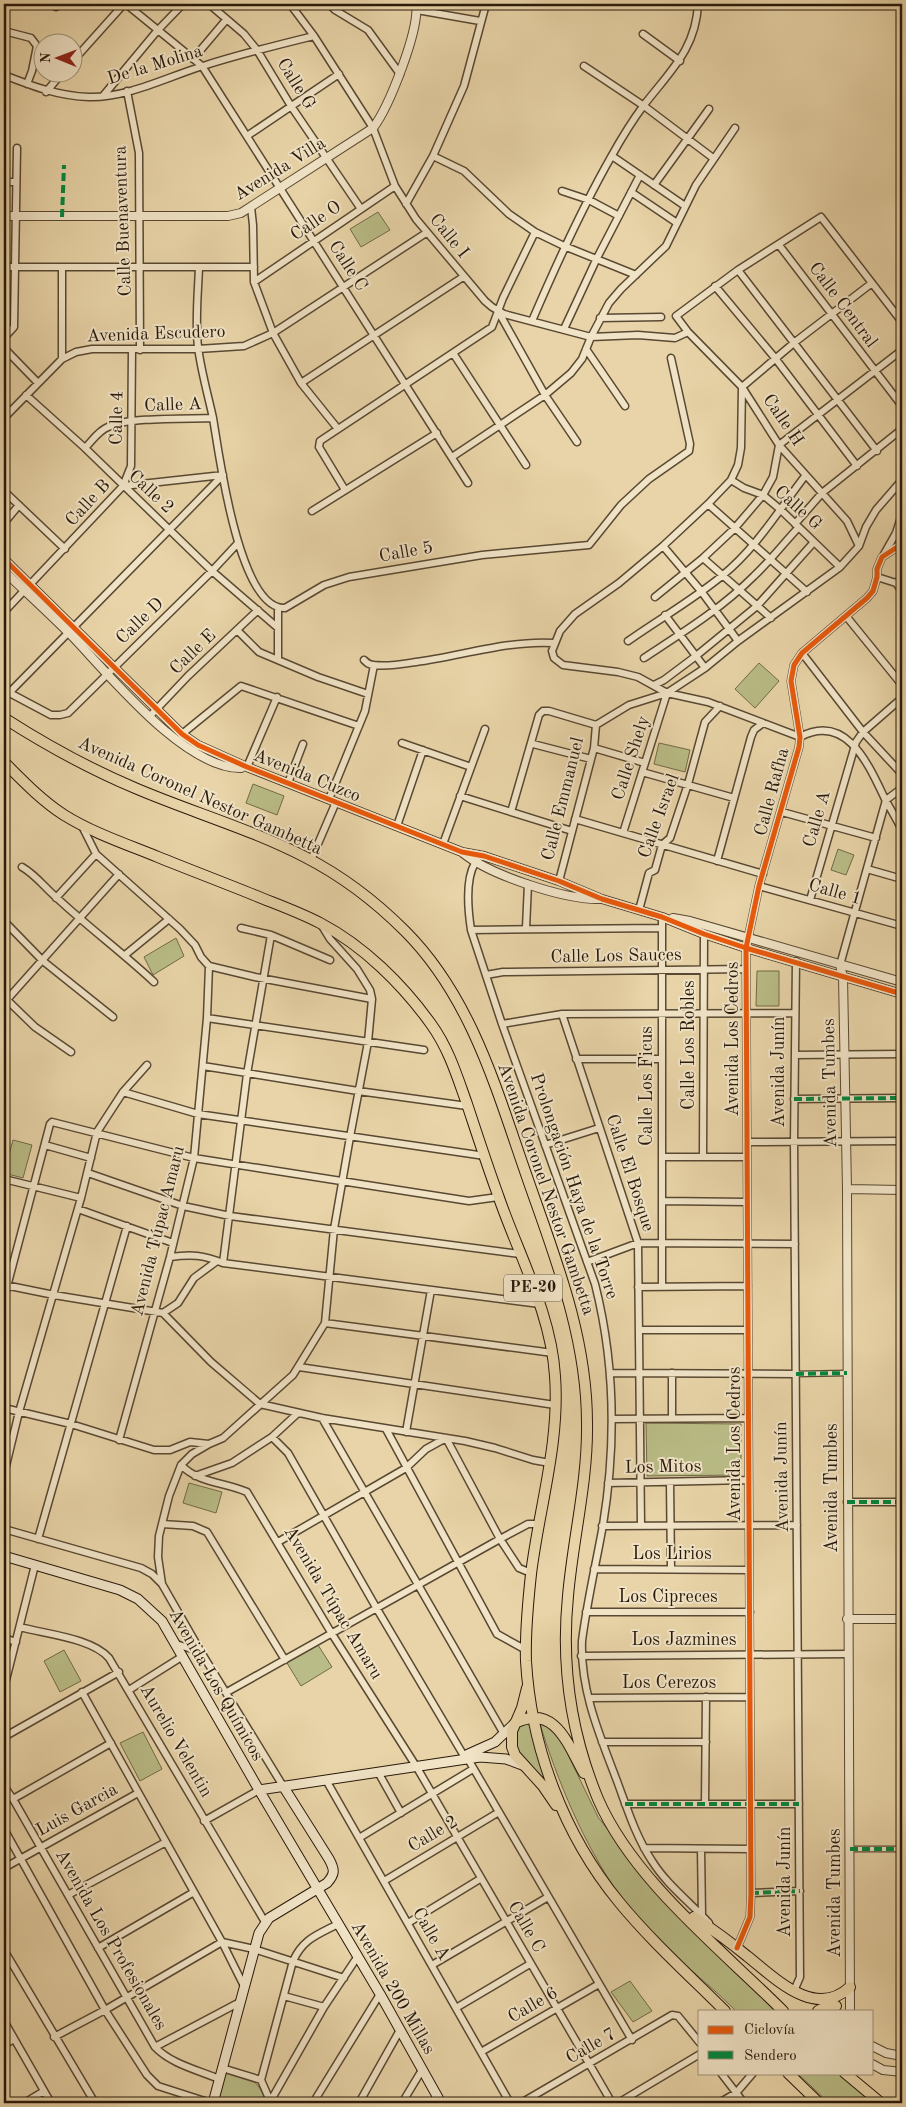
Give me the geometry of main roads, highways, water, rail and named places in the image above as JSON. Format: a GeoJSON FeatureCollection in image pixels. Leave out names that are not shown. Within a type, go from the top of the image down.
{"type":"FeatureCollection","features":[{"type":"Feature","properties":{"kind":"highway","name":"Avenida Coronel Nestor Gambetta"},"geometry":{"type":"LineString","coordinates":[[4,718],[67,756],[99,772],[167,802],[266,840],[311,860],[356,888],[401,927],[429,959],[462,1007],[493,1077],[568,1296],[583,1362],[588,1425],[586,1456],[565,1630],[571,1712],[581,1752],[606,1816],[631,1855],[675,1905],[782,2010]]}},
{"type":"Feature","properties":{"kind":"highway","name":"PE-20"},"geometry":{"type":"LineString","coordinates":[[4,762],[48,804],[82,826],[321,924],[364,953],[391,977],[421,1010],[448,1052],[498,1197],[540,1304],[553,1353],[556,1378],[550,1463],[531,1573],[526,1650],[534,1716],[548,1772],[568,1822],[591,1863],[618,1901],[636,1922],[724,2010]]}},
{"type":"Feature","properties":{"kind":"highway"},"geometry":{"type":"LineString","coordinates":[[528,1677],[524,1700],[512,1730],[512,1747],[515,1755],[543,1786],[568,1822]]}},
{"type":"Feature","properties":{"kind":"highway"},"geometry":{"type":"LineString","coordinates":[[516,1723],[534,1716],[552,1723],[597,1797]]}},
{"type":"Feature","properties":{"kind":"highway"},"geometry":{"type":"LineString","coordinates":[[675,1905],[720,1934],[779,1982],[794,1991],[836,2005]]}},
{"type":"Feature","properties":{"kind":"highway"},"geometry":{"type":"LineString","coordinates":[[836,2005],[850,1987]]}},
{"type":"Feature","properties":{"kind":"highway"},"geometry":{"type":"LineString","coordinates":[[820,2010],[829,2005],[836,2005]]}},
{"type":"Feature","properties":{"kind":"highway"},"geometry":{"type":"LineString","coordinates":[[789,2074],[818,2103]]}},
{"type":"Feature","properties":{"kind":"highway"},"geometry":{"type":"LineString","coordinates":[[846,2074],[881,2103]]}},
{"type":"Feature","properties":{"kind":"highway"},"geometry":{"type":"LineString","coordinates":[[854,2074],[873,2096]]}},
{"type":"Feature","properties":{"kind":"main road","name":"Avenida Los Químicos"},"geometry":{"type":"LineString","coordinates":[[4,1556],[120,1590],[138,1599],[156,1614],[176,1644],[317,1889]]}},
{"type":"Feature","properties":{"kind":"main road"},"geometry":{"type":"LineString","coordinates":[[466,1757],[486,1747],[516,1723]]}},
{"type":"Feature","properties":{"kind":"main road"},"geometry":{"type":"LineString","coordinates":[[259,1790],[466,1757],[494,1757],[506,1759],[526,1767]]}},
{"type":"Feature","properties":{"kind":"main road"},"geometry":{"type":"LineString","coordinates":[[212,2103],[259,1933],[265,1922],[327,1884],[335,1871],[283,1786]]}},
{"type":"Feature","properties":{"kind":"main road","name":"Avenida 200 Millas"},"geometry":{"type":"LineString","coordinates":[[317,1889],[358,1956],[441,2103]]}}]}
